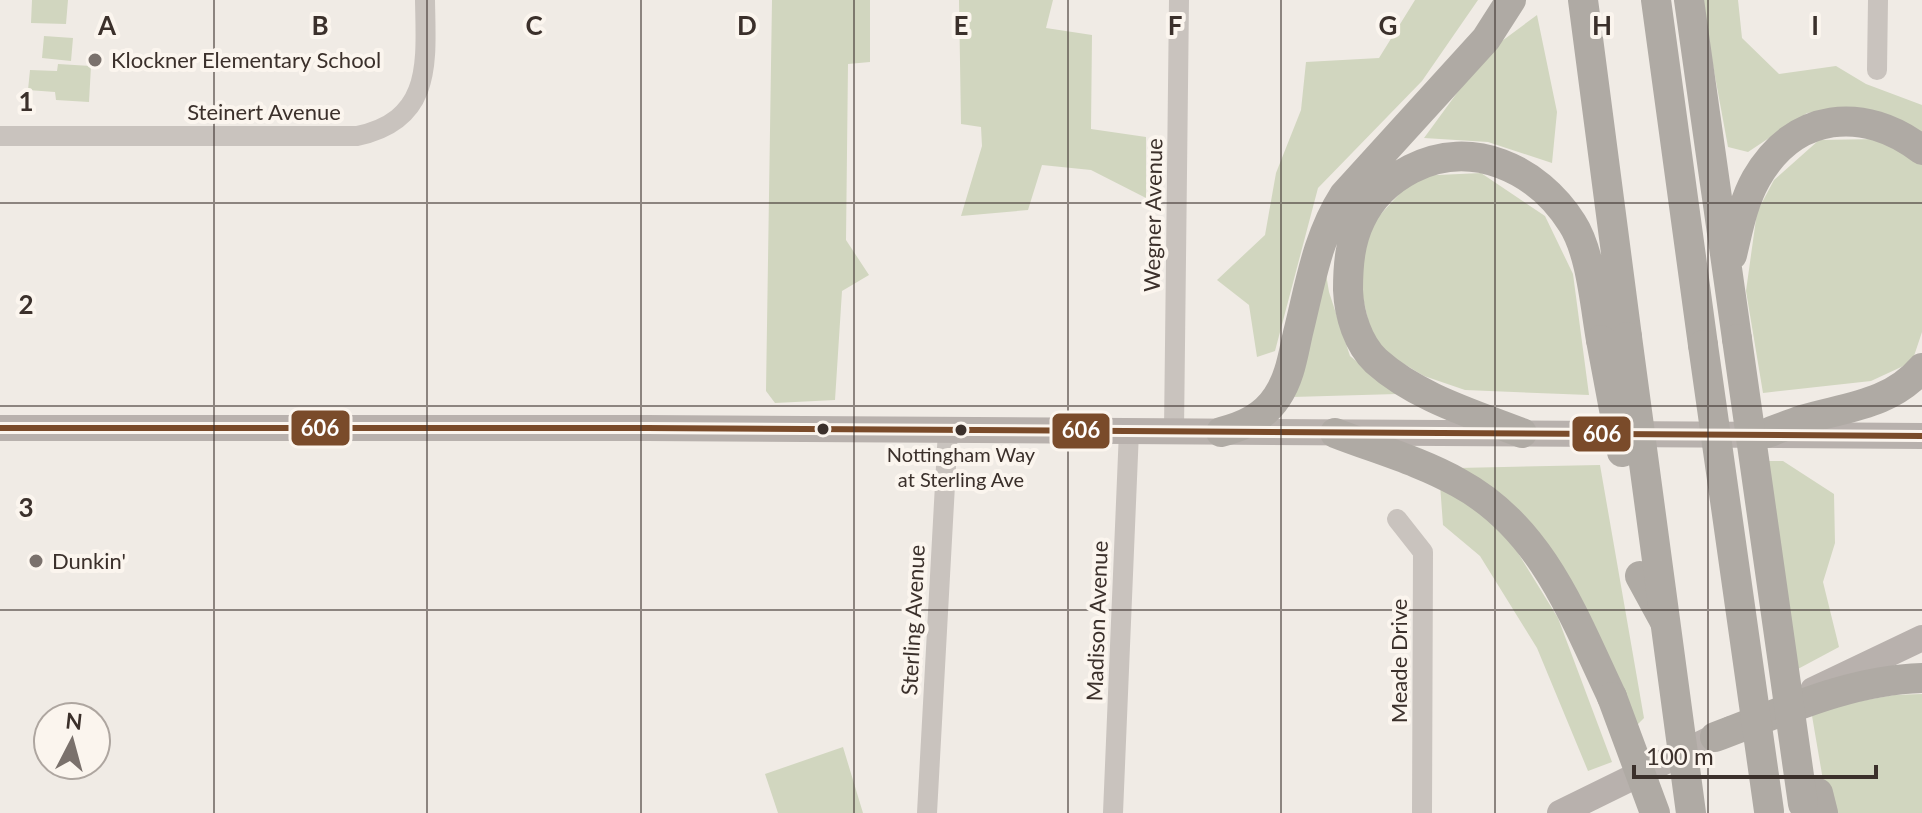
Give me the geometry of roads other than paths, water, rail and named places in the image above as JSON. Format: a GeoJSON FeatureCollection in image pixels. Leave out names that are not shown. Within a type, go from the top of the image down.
{"type":"FeatureCollection","features":[{"type":"Feature","properties":{"kind":"highway"},"geometry":{"type":"LineString","coordinates":[[1221,432],[1252,421],[1266,410],[1287,379],[1321,238],[1330,216],[1344,195],[1486,39],[1511,0]]}},
{"type":"Feature","properties":{"kind":"highway"},"geometry":{"type":"LineString","coordinates":[[1583,0],[1614,339],[1618,427],[1640,576],[1665,623],[1691,813]]}},
{"type":"Feature","properties":{"kind":"highway"},"geometry":{"type":"LineString","coordinates":[[1656,0],[1769,812]]}},
{"type":"Feature","properties":{"kind":"highway"},"geometry":{"type":"LineString","coordinates":[[1689,0],[1778,627],[1812,806]]}},
{"type":"Feature","properties":{"kind":"highway"},"geometry":{"type":"LineString","coordinates":[[1727,277],[1739,226],[1756,180],[1790,139],[1829,121],[1849,120],[1886,128],[1922,150]]}},
{"type":"Feature","properties":{"kind":"highway"},"geometry":{"type":"LineString","coordinates":[[1522,433],[1421,391],[1375,359],[1359,338],[1349,304],[1351,247],[1361,218],[1392,178],[1426,161],[1455,155],[1490,159],[1516,168],[1544,191],[1573,224],[1614,339]]}},
{"type":"Feature","properties":{"kind":"highway"},"geometry":{"type":"LineString","coordinates":[[1767,433],[1804,419],[1880,400],[1898,391],[1922,368]]}},
{"type":"Feature","properties":{"kind":"highway"},"geometry":{"type":"LineString","coordinates":[[1335,433],[1460,483],[1506,516],[1547,566],[1612,697],[1655,813]]}},
{"type":"Feature","properties":{"kind":"highway"},"geometry":{"type":"LineString","coordinates":[[1715,737],[1841,690],[1922,678]]}},
{"type":"Feature","properties":{"kind":"main road"},"geometry":{"type":"LineString","coordinates":[[0,428],[1922,436]]}},
{"type":"Feature","properties":{"kind":"main road"},"geometry":{"type":"LineString","coordinates":[[1560,813],[1922,638]]}},
{"type":"Feature","properties":{"kind":"street","name":"Steinert Avenue"},"geometry":{"type":"LineString","coordinates":[[0,136],[357,136],[372,132],[399,117],[412,104],[421,87],[426,68],[425,0]]}},
{"type":"Feature","properties":{"kind":"street","name":"Wegner Avenue"},"geometry":{"type":"LineString","coordinates":[[1174,431],[1179,0]]}},
{"type":"Feature","properties":{"kind":"street"},"geometry":{"type":"LineString","coordinates":[[1877,70],[1878,0]]}},
{"type":"Feature","properties":{"kind":"street","name":"Sterling Avenue"},"geometry":{"type":"LineString","coordinates":[[927,813],[948,430]]}},
{"type":"Feature","properties":{"kind":"street","name":"Madison Avenue"},"geometry":{"type":"LineString","coordinates":[[1113,813],[1129,431]]}},
{"type":"Feature","properties":{"kind":"street","name":"Meade Drive"},"geometry":{"type":"LineString","coordinates":[[1397,519],[1423,552],[1422,813]]}},
{"type":"Feature","properties":{"kind":"place","name":"Klockner Elementary School"},"geometry":{"type":"Point","coordinates":[95,60]}},
{"type":"Feature","properties":{"kind":"place","name":"Nottingham Way at Sterling Ave"},"geometry":{"type":"Point","coordinates":[961,430]}},
{"type":"Feature","properties":{"kind":"place","name":"Dunkin'"},"geometry":{"type":"Point","coordinates":[36,561]}}]}
